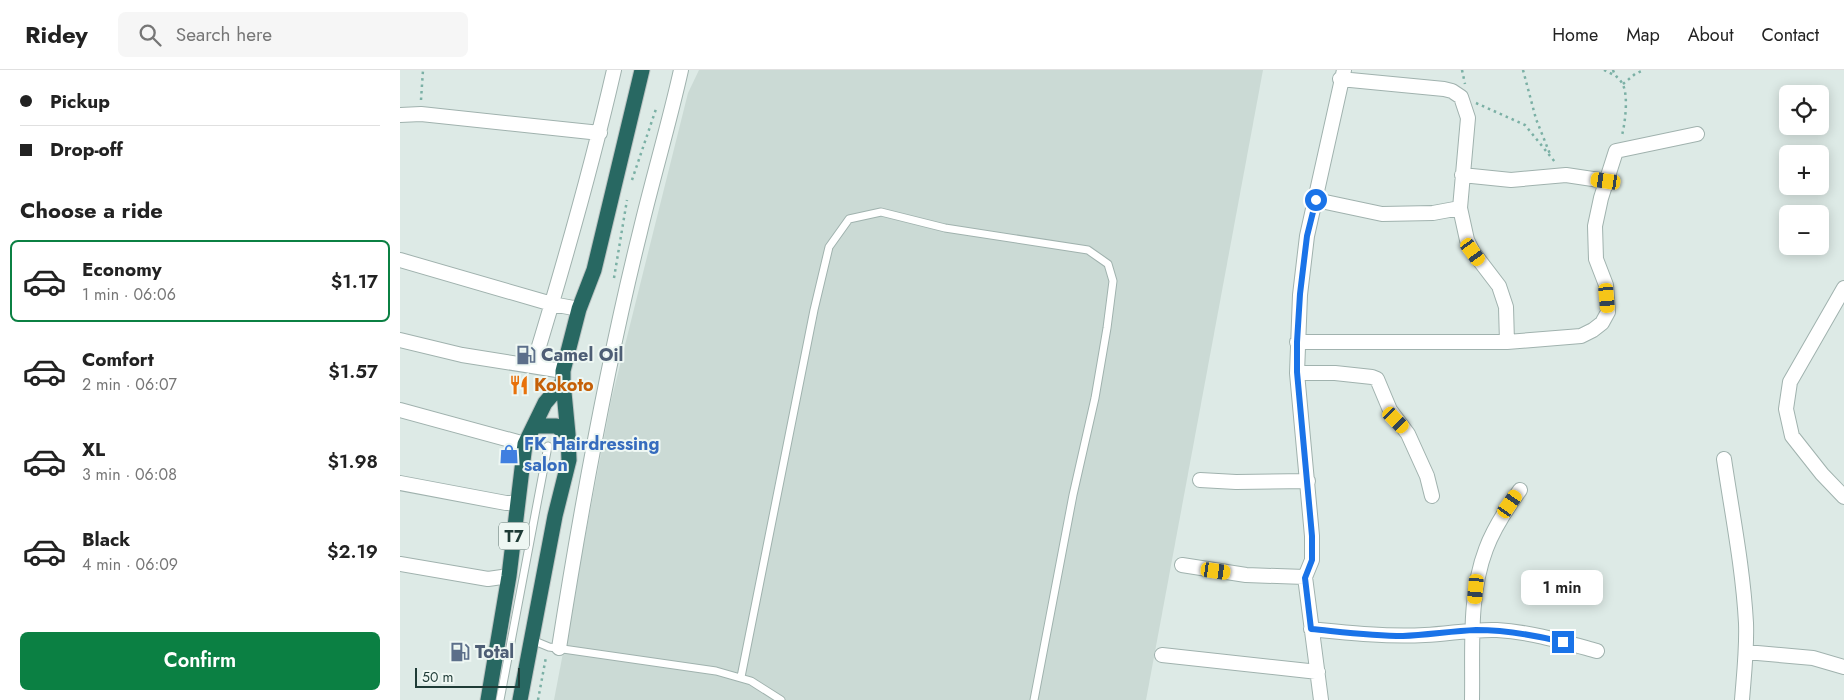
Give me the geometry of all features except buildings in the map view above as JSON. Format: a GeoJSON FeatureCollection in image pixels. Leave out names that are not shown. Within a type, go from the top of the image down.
{"type":"FeatureCollection","features":[{"type":"Feature","properties":{"kind":"highway","name":"T7"},"geometry":{"type":"LineString","coordinates":[[520,700],[555,516],[569,460],[563,376],[579,309],[594,270],[642,70]]}},
{"type":"Feature","properties":{"kind":"highway","name":"T7"},"geometry":{"type":"LineString","coordinates":[[488,700],[509,576],[525,444],[545,403],[563,376]]}},
{"type":"Feature","properties":{"kind":"highway"},"geometry":{"type":"LineString","coordinates":[[534,426],[556,426],[568,434]]}},
{"type":"Feature","properties":{"kind":"street"},"geometry":{"type":"LineString","coordinates":[[533,366],[600,133],[614,70]]}},
{"type":"Feature","properties":{"kind":"street"},"geometry":{"type":"LineString","coordinates":[[560,648],[574,557],[602,403],[640,232],[673,108],[681,70]]}},
{"type":"Feature","properties":{"kind":"street"},"geometry":{"type":"LineString","coordinates":[[1321,700],[1305,578],[1312,560],[1308,481],[1297,372],[1297,342],[1300,294],[1307,236],[1342,75],[1444,89],[1461,96],[1468,118],[1460,208],[1467,240],[1473,252],[1499,286],[1506,306],[1507,342]]}},
{"type":"Feature","properties":{"kind":"street"},"geometry":{"type":"LineString","coordinates":[[400,115],[421,114],[600,133]]}},
{"type":"Feature","properties":{"kind":"street"},"geometry":{"type":"LineString","coordinates":[[1297,342],[1507,342],[1581,336],[1593,330],[1602,323],[1608,312],[1606,285],[1596,258],[1595,226],[1606,181],[1616,151],[1697,134]]}},
{"type":"Feature","properties":{"kind":"street"},"geometry":{"type":"LineString","coordinates":[[1462,175],[1512,180],[1566,175],[1606,181]]}},
{"type":"Feature","properties":{"kind":"street"},"geometry":{"type":"LineString","coordinates":[[1316,200],[1382,214],[1433,213],[1460,208]]}},
{"type":"Feature","properties":{"kind":"street"},"geometry":{"type":"LineString","coordinates":[[400,260],[552,304],[579,309]]}},
{"type":"Feature","properties":{"kind":"street"},"geometry":{"type":"LineString","coordinates":[[1844,288],[1790,382],[1786,409],[1792,436],[1822,474],[1844,497]]}},
{"type":"Feature","properties":{"kind":"street"},"geometry":{"type":"LineString","coordinates":[[400,340],[462,355],[533,366],[563,376]]}},
{"type":"Feature","properties":{"kind":"street"},"geometry":{"type":"LineString","coordinates":[[1297,372],[1334,373],[1377,379],[1390,410],[1408,434],[1427,476],[1432,496]]}},
{"type":"Feature","properties":{"kind":"street"},"geometry":{"type":"LineString","coordinates":[[400,410],[525,444]]}},
{"type":"Feature","properties":{"kind":"street"},"geometry":{"type":"LineString","coordinates":[[1724,459],[1743,590],[1746,652],[1742,700]]}},
{"type":"Feature","properties":{"kind":"street"},"geometry":{"type":"LineString","coordinates":[[1200,480],[1236,482],[1308,481]]}},
{"type":"Feature","properties":{"kind":"street"},"geometry":{"type":"LineString","coordinates":[[400,483],[506,503],[518,503]]}},
{"type":"Feature","properties":{"kind":"street"},"geometry":{"type":"LineString","coordinates":[[1472,700],[1477,578],[1486,548],[1500,518],[1520,490]]}},
{"type":"Feature","properties":{"kind":"street"},"geometry":{"type":"LineString","coordinates":[[400,564],[488,579],[509,576]]}},
{"type":"Feature","properties":{"kind":"street"},"geometry":{"type":"LineString","coordinates":[[1182,565],[1246,575],[1305,578]]}},
{"type":"Feature","properties":{"kind":"street"},"geometry":{"type":"LineString","coordinates":[[1311,629],[1385,636],[1427,635],[1474,630],[1515,632],[1597,650]]}},
{"type":"Feature","properties":{"kind":"street"},"geometry":{"type":"LineString","coordinates":[[1746,652],[1813,658],[1844,667]]}},
{"type":"Feature","properties":{"kind":"street"},"geometry":{"type":"LineString","coordinates":[[1162,655],[1296,668],[1318,672]]}},
{"type":"Feature","properties":{"kind":"lane"},"geometry":{"type":"LineString","coordinates":[[741,677],[814,310],[829,247],[849,218],[881,212],[944,228],[1088,250],[1108,264],[1113,281],[1107,328],[1095,398],[1073,495],[1034,700]]}},
{"type":"Feature","properties":{"kind":"lane"},"geometry":{"type":"LineString","coordinates":[[500,700],[548,446]]}},
{"type":"Feature","properties":{"kind":"lane"},"geometry":{"type":"LineString","coordinates":[[531,640],[549,647],[716,671],[741,677],[781,700]]}},
{"type":"Feature","properties":{"kind":"path"},"geometry":{"type":"LineString","coordinates":[[421,114],[423,70]]}},
{"type":"Feature","properties":{"kind":"path"},"geometry":{"type":"LineString","coordinates":[[1523,70],[1536,119],[1551,157]]}},
{"type":"Feature","properties":{"kind":"path"},"geometry":{"type":"LineString","coordinates":[[1604,70],[1615,76],[1623,84],[1627,99],[1623,132],[1616,151]]}},
{"type":"Feature","properties":{"kind":"path"},"geometry":{"type":"LineString","coordinates":[[1613,70],[1615,76]]}},
{"type":"Feature","properties":{"kind":"path"},"geometry":{"type":"LineString","coordinates":[[1623,84],[1635,74],[1644,70]]}},
{"type":"Feature","properties":{"kind":"path"},"geometry":{"type":"LineString","coordinates":[[1461,96],[1525,125],[1566,175]]}},
{"type":"Feature","properties":{"kind":"shaded area"},"geometry":{"type":"Polygon","coordinates":[[[699,70],[1263,70],[1146,700],[554,700],[611,401],[688,93],[699,70]]]}},
{"type":"Feature","properties":{"kind":"place","name":"Camel Oil"},"geometry":{"type":"Point","coordinates":[526,355]}},
{"type":"Feature","properties":{"kind":"place","name":"Kokoto"},"geometry":{"type":"Point","coordinates":[519,385]}},
{"type":"Feature","properties":{"kind":"place","name":"FK Hairdressing salon"},"geometry":{"type":"Point","coordinates":[509,454]}},
{"type":"Feature","properties":{"kind":"place","name":"Total"},"geometry":{"type":"Point","coordinates":[460,652]}},
{"type":"Feature","properties":{"kind":"route"},"geometry":{"type":"LineString","coordinates":[[1316,200],[1307,236],[1300,294],[1297,342],[1297,372],[1312,536],[1312,560],[1305,578],[1311,629],[1376,636],[1427,635],[1474,630],[1495,630],[1515,632],[1563,642]]}}]}
